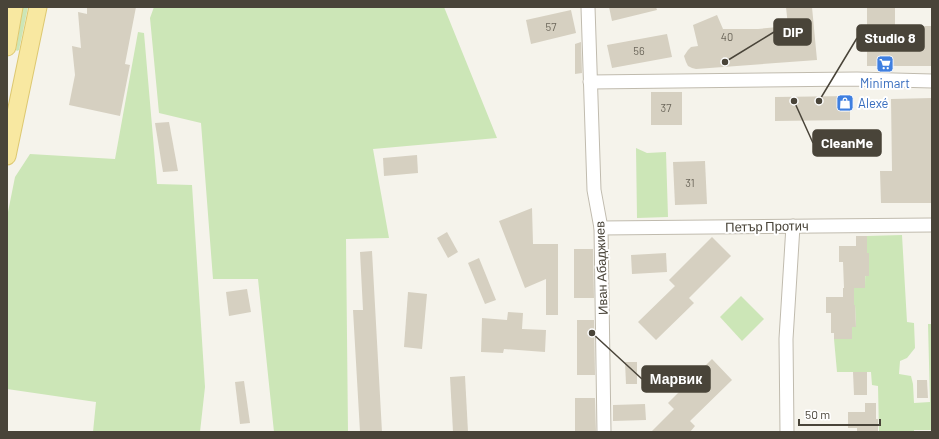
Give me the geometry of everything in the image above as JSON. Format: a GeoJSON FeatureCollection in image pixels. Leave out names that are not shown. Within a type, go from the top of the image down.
{"type":"FeatureCollection","features":[{"type":"Feature","properties":{"kind":"main road"},"geometry":{"type":"LineString","coordinates":[[7,47],[14,7]]}},
{"type":"Feature","properties":{"kind":"main road"},"geometry":{"type":"LineString","coordinates":[[7,156],[38,7]]}},
{"type":"Feature","properties":{"kind":"street","name":"Иван Абаджиев"},"geometry":{"type":"LineString","coordinates":[[588,7],[594,190],[602,228],[604,432]]}},
{"type":"Feature","properties":{"kind":"street"},"geometry":{"type":"LineString","coordinates":[[590,82],[857,79],[932,81]]}},
{"type":"Feature","properties":{"kind":"street","name":"Петър Протич"},"geometry":{"type":"LineString","coordinates":[[602,228],[932,225]]}},
{"type":"Feature","properties":{"kind":"street"},"geometry":{"type":"LineString","coordinates":[[787,432],[786,339],[793,226]]}},
{"type":"Feature","properties":{"kind":"green space"},"geometry":{"type":"Polygon","coordinates":[[[23,7],[28,7],[19,50],[17,51],[16,50],[23,7]]]}},
{"type":"Feature","properties":{"kind":"green space"},"geometry":{"type":"Polygon","coordinates":[[[154,7],[444,7],[497,138],[373,149],[389,238],[346,239],[348,432],[274,432],[258,279],[213,279],[201,123],[159,113],[150,18],[154,7]]]}},
{"type":"Feature","properties":{"kind":"green space"},"geometry":{"type":"Polygon","coordinates":[[[138,32],[144,33],[157,184],[192,185],[205,387],[200,432],[93,432],[96,402],[7,389],[7,217],[15,177],[30,154],[115,159],[138,32]]]}},
{"type":"Feature","properties":{"kind":"green space"},"geometry":{"type":"Polygon","coordinates":[[[636,148],[647,153],[666,152],[668,217],[637,218],[636,148]]]}},
{"type":"Feature","properties":{"kind":"green space"},"geometry":{"type":"Polygon","coordinates":[[[902,235],[907,322],[914,323],[915,348],[907,358],[900,361],[899,374],[911,376],[914,403],[930,402],[928,324],[932,324],[932,430],[914,430],[914,432],[879,432],[878,386],[872,385],[871,372],[837,372],[834,339],[852,339],[852,327],[856,327],[854,288],[865,287],[867,236],[902,235]]]}},
{"type":"Feature","properties":{"kind":"green space"},"geometry":{"type":"Polygon","coordinates":[[[741,296],[764,319],[742,341],[720,317],[741,296]]]}},
{"type":"Feature","properties":{"kind":"building"},"geometry":{"type":"Polygon","coordinates":[[[87,7],[136,7],[125,64],[130,65],[120,116],[69,105],[75,75],[72,46],[81,48],[78,12],[87,14],[87,7]]]}},
{"type":"Feature","properties":{"kind":"building"},"geometry":{"type":"Polygon","coordinates":[[[609,7],[656,7],[657,10],[612,21],[609,7]]]}},
{"type":"Feature","properties":{"kind":"building"},"geometry":{"type":"Polygon","coordinates":[[[786,7],[812,7],[817,60],[696,69],[688,66],[684,56],[691,47],[698,46],[693,25],[717,15],[723,29],[758,29],[788,26],[786,7]]]}},
{"type":"Feature","properties":{"kind":"building"},"geometry":{"type":"Polygon","coordinates":[[[867,7],[895,7],[895,26],[932,26],[932,66],[867,66],[867,7]]]}},
{"type":"Feature","properties":{"kind":"building"},"geometry":{"type":"Polygon","coordinates":[[[571,10],[576,33],[531,44],[526,20],[571,10]]]}},
{"type":"Feature","properties":{"kind":"building"},"geometry":{"type":"Polygon","coordinates":[[[667,34],[672,57],[612,68],[607,45],[667,34]]]}},
{"type":"Feature","properties":{"kind":"building"},"geometry":{"type":"Polygon","coordinates":[[[581,42],[582,73],[575,74],[575,44],[581,42]]]}},
{"type":"Feature","properties":{"kind":"building"},"geometry":{"type":"Polygon","coordinates":[[[651,92],[682,92],[682,125],[651,125],[651,92]]]}},
{"type":"Feature","properties":{"kind":"building"},"geometry":{"type":"Polygon","coordinates":[[[850,96],[850,120],[775,121],[775,97],[850,96]]]}},
{"type":"Feature","properties":{"kind":"building"},"geometry":{"type":"Polygon","coordinates":[[[932,98],[932,203],[881,203],[880,171],[892,171],[891,99],[932,98]]]}},
{"type":"Feature","properties":{"kind":"building"},"geometry":{"type":"Polygon","coordinates":[[[169,122],[178,171],[163,172],[155,123],[169,122]]]}},
{"type":"Feature","properties":{"kind":"building"},"geometry":{"type":"Polygon","coordinates":[[[417,155],[418,173],[384,176],[383,158],[417,155]]]}},
{"type":"Feature","properties":{"kind":"building"},"geometry":{"type":"Polygon","coordinates":[[[705,161],[707,204],[675,205],[673,162],[705,161]]]}},
{"type":"Feature","properties":{"kind":"building"},"geometry":{"type":"Polygon","coordinates":[[[532,208],[533,244],[558,244],[558,315],[546,315],[546,279],[525,288],[499,221],[532,208]]]}},
{"type":"Feature","properties":{"kind":"building"},"geometry":{"type":"Polygon","coordinates":[[[447,232],[458,252],[448,258],[437,238],[447,232]]]}},
{"type":"Feature","properties":{"kind":"building"},"geometry":{"type":"Polygon","coordinates":[[[856,236],[867,236],[869,276],[865,276],[865,288],[854,288],[856,327],[852,327],[852,339],[834,339],[834,333],[831,333],[831,313],[826,313],[826,297],[843,297],[843,262],[839,262],[839,246],[856,246],[856,236]]]}},
{"type":"Feature","properties":{"kind":"building"},"geometry":{"type":"Polygon","coordinates":[[[712,237],[731,256],[689,298],[694,303],[656,340],[638,322],[675,286],[669,280],[712,237]]]}},
{"type":"Feature","properties":{"kind":"building"},"geometry":{"type":"Polygon","coordinates":[[[574,249],[593,249],[594,298],[574,298],[574,249]]]}},
{"type":"Feature","properties":{"kind":"building"},"geometry":{"type":"Polygon","coordinates":[[[372,251],[382,432],[360,432],[353,310],[363,310],[360,252],[372,251]]]}},
{"type":"Feature","properties":{"kind":"building"},"geometry":{"type":"Polygon","coordinates":[[[666,253],[667,272],[632,274],[631,255],[666,253]]]}},
{"type":"Feature","properties":{"kind":"building"},"geometry":{"type":"Polygon","coordinates":[[[479,258],[496,300],[485,304],[468,263],[479,258]]]}},
{"type":"Feature","properties":{"kind":"building"},"geometry":{"type":"Polygon","coordinates":[[[247,289],[251,312],[229,316],[226,292],[247,289]]]}},
{"type":"Feature","properties":{"kind":"building"},"geometry":{"type":"Polygon","coordinates":[[[408,292],[427,294],[422,349],[404,347],[408,292]]]}},
{"type":"Feature","properties":{"kind":"building"},"geometry":{"type":"Polygon","coordinates":[[[508,312],[523,313],[522,329],[546,330],[545,352],[504,349],[503,353],[481,352],[482,318],[507,320],[508,312]]]}},
{"type":"Feature","properties":{"kind":"building"},"geometry":{"type":"Polygon","coordinates":[[[577,320],[594,320],[595,375],[577,375],[577,320]]]}},
{"type":"Feature","properties":{"kind":"building"},"geometry":{"type":"Polygon","coordinates":[[[712,359],[732,380],[690,421],[695,426],[690,432],[651,432],[674,409],[668,403],[712,359]]]}},
{"type":"Feature","properties":{"kind":"building"},"geometry":{"type":"Polygon","coordinates":[[[625,362],[637,362],[637,384],[626,384],[625,362]]]}},
{"type":"Feature","properties":{"kind":"building"},"geometry":{"type":"Polygon","coordinates":[[[853,372],[867,372],[867,395],[854,395],[853,372]]]}},
{"type":"Feature","properties":{"kind":"building"},"geometry":{"type":"Polygon","coordinates":[[[465,376],[468,432],[453,432],[450,377],[465,376]]]}},
{"type":"Feature","properties":{"kind":"building"},"geometry":{"type":"Polygon","coordinates":[[[917,380],[927,380],[928,398],[917,398],[917,380]]]}},
{"type":"Feature","properties":{"kind":"building"},"geometry":{"type":"Polygon","coordinates":[[[244,381],[250,423],[240,424],[235,382],[244,381]]]}},
{"type":"Feature","properties":{"kind":"building"},"geometry":{"type":"Polygon","coordinates":[[[575,398],[595,398],[596,432],[575,432],[575,398]]]}},
{"type":"Feature","properties":{"kind":"building"},"geometry":{"type":"Polygon","coordinates":[[[865,403],[876,403],[878,432],[857,432],[857,428],[848,428],[848,412],[865,412],[865,403]]]}},
{"type":"Feature","properties":{"kind":"building"},"geometry":{"type":"Polygon","coordinates":[[[645,404],[646,420],[613,421],[613,405],[645,404]]]}},
{"type":"Feature","properties":{"kind":"place","name":"DIP"},"geometry":{"type":"Point","coordinates":[725,62]}},
{"type":"Feature","properties":{"kind":"place","name":"Minimart"},"geometry":{"type":"Point","coordinates":[885,64]}},
{"type":"Feature","properties":{"kind":"place","name":"CleanMe"},"geometry":{"type":"Point","coordinates":[794,101]}},
{"type":"Feature","properties":{"kind":"place","name":"Studio 8"},"geometry":{"type":"Point","coordinates":[819,101]}},
{"type":"Feature","properties":{"kind":"place","name":"Alexé"},"geometry":{"type":"Point","coordinates":[845,103]}},
{"type":"Feature","properties":{"kind":"place","name":"Марвик"},"geometry":{"type":"Point","coordinates":[592,333]}}]}
